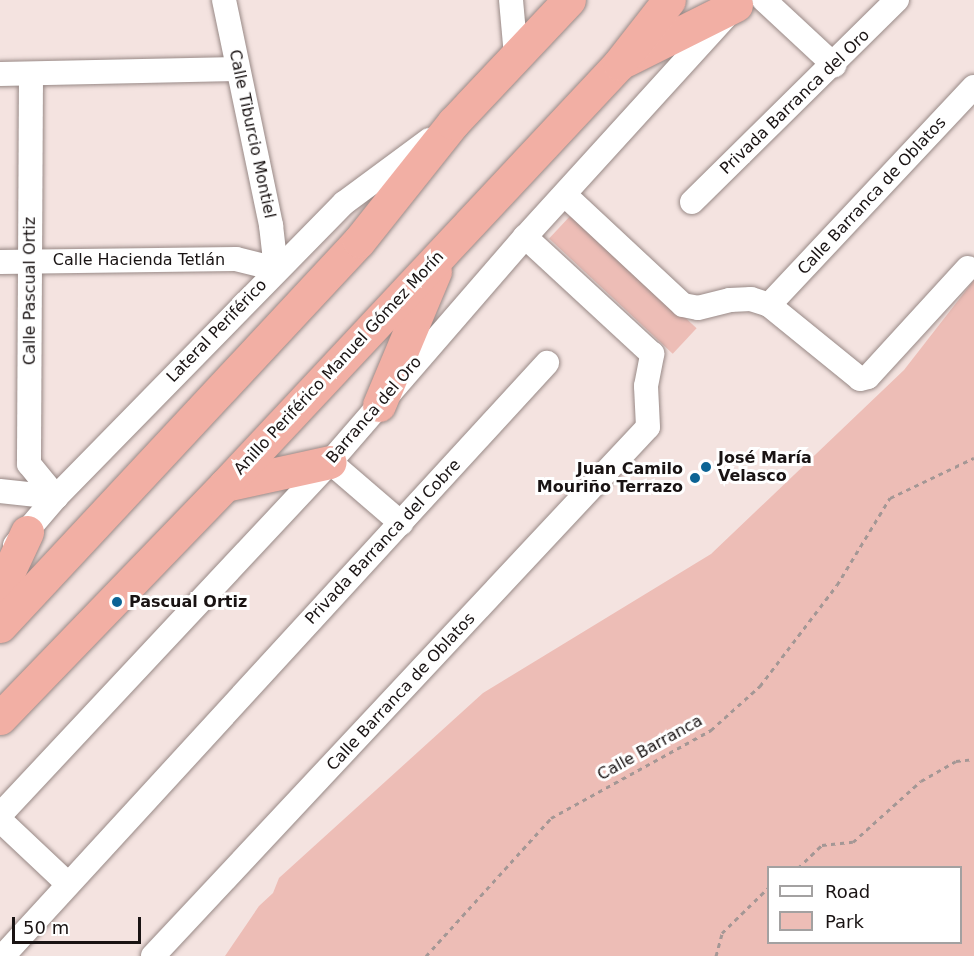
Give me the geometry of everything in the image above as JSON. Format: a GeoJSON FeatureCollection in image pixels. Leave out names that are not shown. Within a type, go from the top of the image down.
{"type":"FeatureCollection","features":[{"type":"Feature","properties":{"kind":"highway"},"geometry":{"type":"LineString","coordinates":[[0,626],[359,241],[453,123],[569,0]]}},
{"type":"Feature","properties":{"kind":"highway","name":"Anillo Periférico Manuel Gómez Morín"},"geometry":{"type":"LineString","coordinates":[[0,718],[225,486],[619,64],[669,0]]}},
{"type":"Feature","properties":{"kind":"highway"},"geometry":{"type":"LineString","coordinates":[[619,64],[681,0]]}},
{"type":"Feature","properties":{"kind":"highway"},"geometry":{"type":"LineString","coordinates":[[619,64],[748,2]]}},
{"type":"Feature","properties":{"kind":"highway"},"geometry":{"type":"LineString","coordinates":[[379,405],[445,249]]}},
{"type":"Feature","properties":{"kind":"highway"},"geometry":{"type":"LineString","coordinates":[[225,486],[330,462]]}},
{"type":"Feature","properties":{"kind":"highway"},"geometry":{"type":"LineString","coordinates":[[0,590],[27,532]]}},
{"type":"Feature","properties":{"kind":"street","name":"Calle Tiburcio Montiel"},"geometry":{"type":"LineString","coordinates":[[224,0],[271,225],[276,269]]}},
{"type":"Feature","properties":{"kind":"street"},"geometry":{"type":"LineString","coordinates":[[511,0],[516,56]]}},
{"type":"Feature","properties":{"kind":"street","name":"Privada Barranca del Oro"},"geometry":{"type":"LineString","coordinates":[[692,202],[834,65],[897,0]]}},
{"type":"Feature","properties":{"kind":"street"},"geometry":{"type":"LineString","coordinates":[[748,2],[834,65]]}},
{"type":"Feature","properties":{"kind":"street","name":"Barranca del Oro"},"geometry":{"type":"LineString","coordinates":[[0,815],[330,462],[525,237],[748,2]]}},
{"type":"Feature","properties":{"kind":"street"},"geometry":{"type":"LineString","coordinates":[[0,74],[237,69]]}},
{"type":"Feature","properties":{"kind":"street","name":"Calle Pascual Ortiz"},"geometry":{"type":"LineString","coordinates":[[32,75],[29,465],[56,497]]}},
{"type":"Feature","properties":{"kind":"street","name":"Calle Barranca de Oblatos"},"geometry":{"type":"LineString","coordinates":[[769,305],[974,87]]}},
{"type":"Feature","properties":{"kind":"street","name":"Lateral Periférico"},"geometry":{"type":"LineString","coordinates":[[0,561],[56,497],[276,269],[344,202],[453,123]]}},
{"type":"Feature","properties":{"kind":"street"},"geometry":{"type":"LineString","coordinates":[[565,195],[690,309],[730,300],[751,299],[769,305],[860,379],[868,377],[968,268]]}},
{"type":"Feature","properties":{"kind":"street","name":"Calle Barranca de Oblatos"},"geometry":{"type":"LineString","coordinates":[[153,956],[648,427],[646,386],[652,354],[525,237]]}},
{"type":"Feature","properties":{"kind":"street","name":"Calle Hacienda Tetlán"},"geometry":{"type":"LineString","coordinates":[[0,262],[236,259],[276,269]]}},
{"type":"Feature","properties":{"kind":"street","name":"Privada Barranca del Cobre"},"geometry":{"type":"LineString","coordinates":[[3,956],[547,363]]}},
{"type":"Feature","properties":{"kind":"street"},"geometry":{"type":"LineString","coordinates":[[330,462],[401,523]]}},
{"type":"Feature","properties":{"kind":"street"},"geometry":{"type":"LineString","coordinates":[[0,491],[56,497]]}},
{"type":"Feature","properties":{"kind":"street"},"geometry":{"type":"LineString","coordinates":[[0,820],[68,884]]}},
{"type":"Feature","properties":{"kind":"path","name":"Calle Barranca"},"geometry":{"type":"LineString","coordinates":[[426,956],[551,818],[711,730],[760,686],[837,585],[890,498],[974,458]]}},
{"type":"Feature","properties":{"kind":"path"},"geometry":{"type":"LineString","coordinates":[[799,866],[822,845],[853,842],[921,781],[956,761],[974,759]]}},
{"type":"Feature","properties":{"kind":"path"},"geometry":{"type":"LineString","coordinates":[[716,956],[722,933],[767,889]]}},
{"type":"Feature","properties":{"kind":"green space"},"geometry":{"type":"Polygon","coordinates":[[[573,213],[697,328],[673,354],[549,239],[573,213]]]}},
{"type":"Feature","properties":{"kind":"green space"},"geometry":{"type":"Polygon","coordinates":[[[974,280],[974,956],[225,956],[259,906],[273,893],[279,878],[483,693],[711,554],[904,370],[974,280]]]}},
{"type":"Feature","properties":{"kind":"place","name":"José María Velasco"},"geometry":{"type":"Point","coordinates":[706,467]}},
{"type":"Feature","properties":{"kind":"place","name":"Juan Camilo Mouriño Terrazo"},"geometry":{"type":"Point","coordinates":[695,478]}},
{"type":"Feature","properties":{"kind":"place","name":"Pascual Ortiz"},"geometry":{"type":"Point","coordinates":[117,602]}}]}
